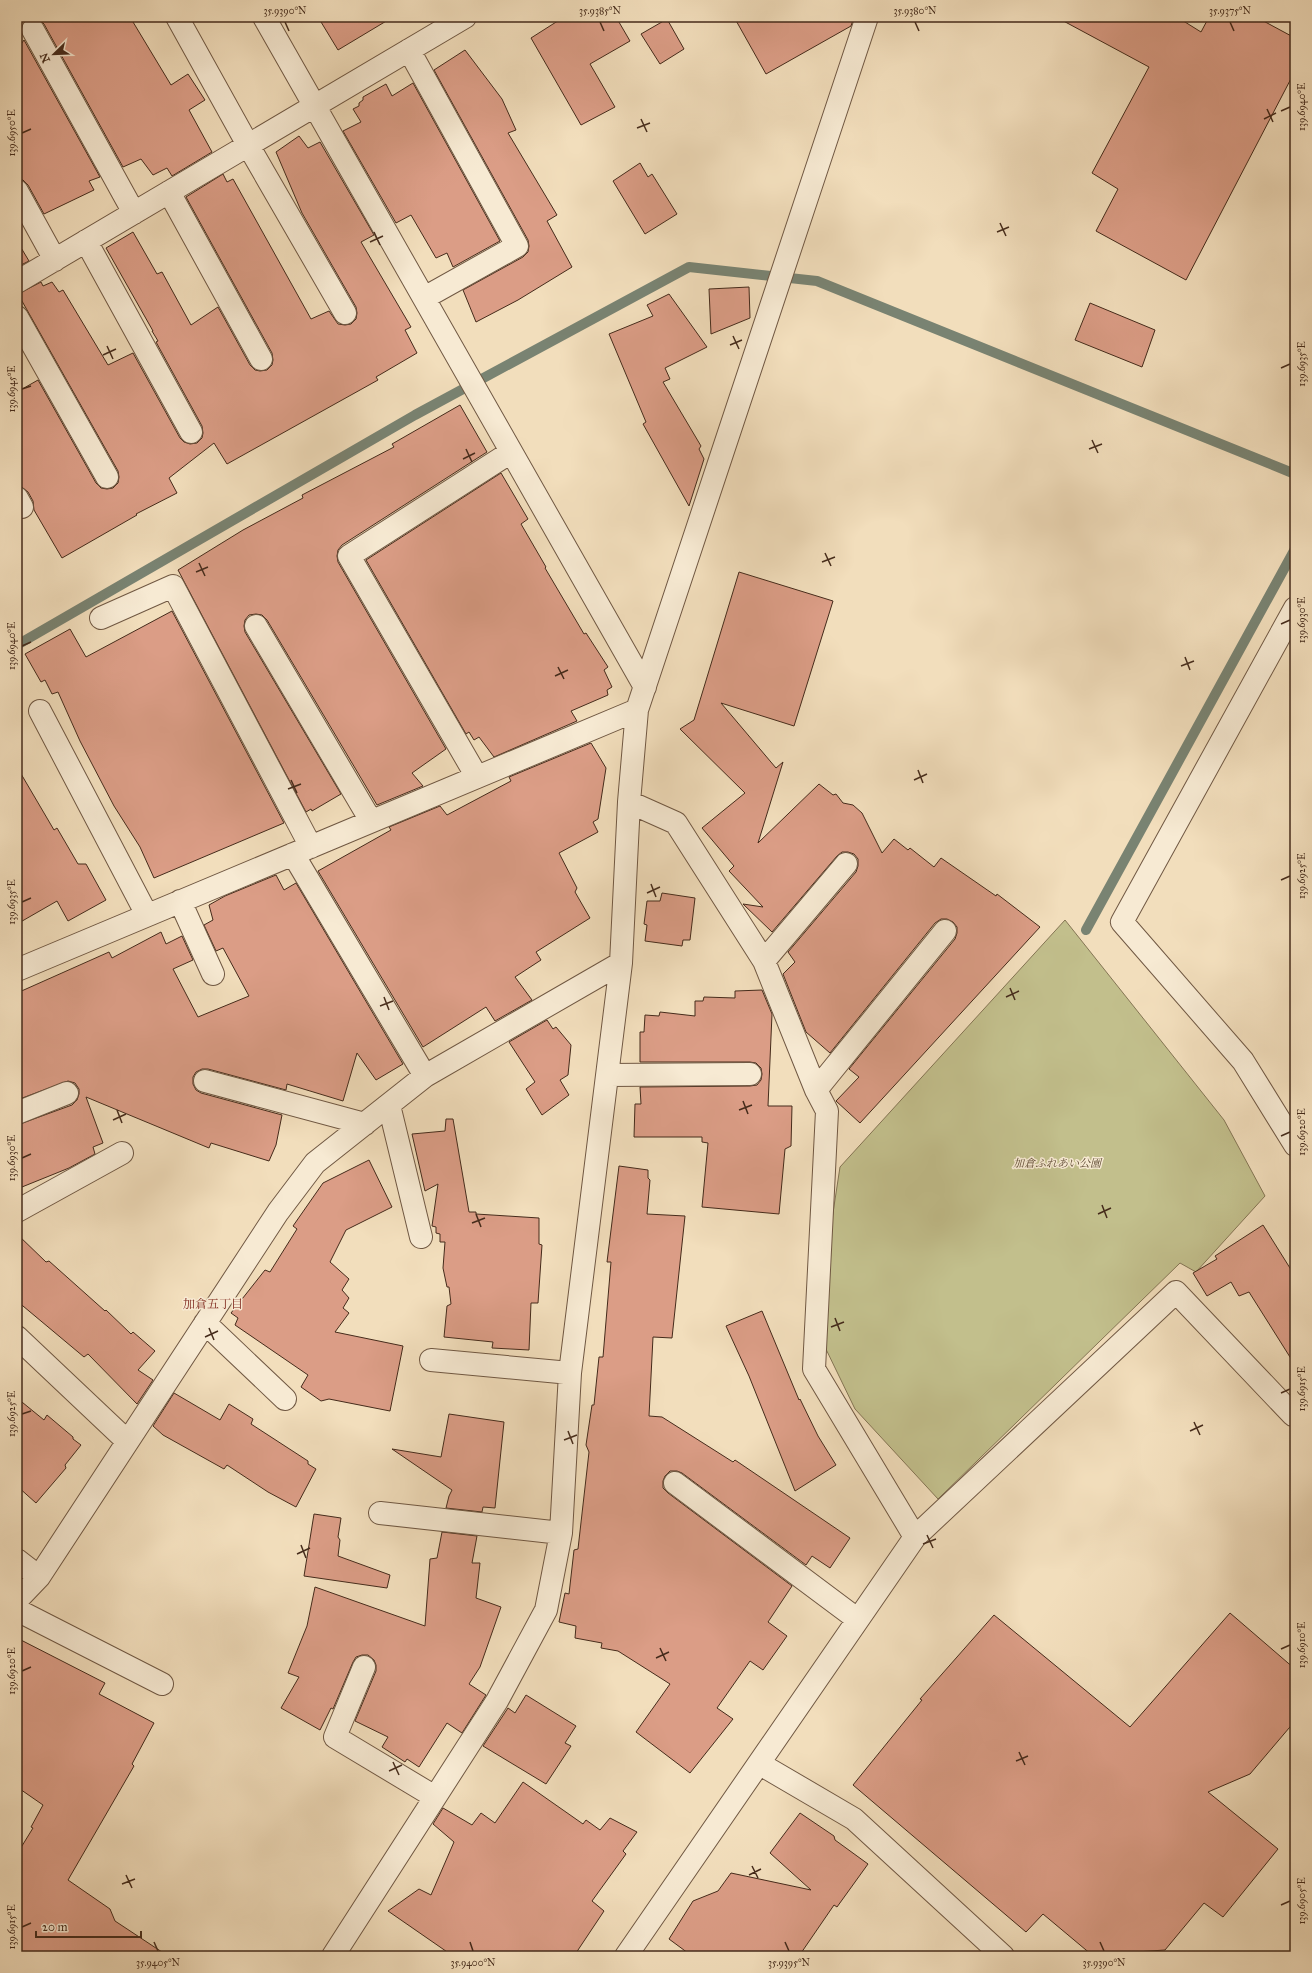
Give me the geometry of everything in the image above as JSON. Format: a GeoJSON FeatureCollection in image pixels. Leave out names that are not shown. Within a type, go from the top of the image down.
{"type":"FeatureCollection","features":[{"type":"Feature","properties":{"kind":"street"},"geometry":{"type":"LineString","coordinates":[[177,17],[248,146],[345,313]]}},
{"type":"Feature","properties":{"kind":"street"},"geometry":{"type":"LineString","coordinates":[[264,17],[645,687]]}},
{"type":"Feature","properties":{"kind":"street"},"geometry":{"type":"LineString","coordinates":[[17,282],[465,17]]}},
{"type":"Feature","properties":{"kind":"street"},"geometry":{"type":"LineString","coordinates":[[333,1956],[497,1701],[546,1610],[561,1533],[570,1373],[621,963],[629,802],[637,710],[867,17]]}},
{"type":"Feature","properties":{"kind":"street"},"geometry":{"type":"LineString","coordinates":[[32,30],[134,212]]}},
{"type":"Feature","properties":{"kind":"street"},"geometry":{"type":"LineString","coordinates":[[409,50],[517,246],[424,298]]}},
{"type":"Feature","properties":{"kind":"street"},"geometry":{"type":"LineString","coordinates":[[17,191],[55,260]]}},
{"type":"Feature","properties":{"kind":"street"},"geometry":{"type":"LineString","coordinates":[[169,192],[261,359]]}},
{"type":"Feature","properties":{"kind":"street"},"geometry":{"type":"LineString","coordinates":[[86,241],[191,432]]}},
{"type":"Feature","properties":{"kind":"street"},"geometry":{"type":"LineString","coordinates":[[17,316],[107,477]]}},
{"type":"Feature","properties":{"kind":"street"},"geometry":{"type":"LineString","coordinates":[[477,777],[349,556],[511,452]]}},
{"type":"Feature","properties":{"kind":"street"},"geometry":{"type":"LineString","coordinates":[[101,618],[173,586],[302,850],[425,1076]]}},
{"type":"Feature","properties":{"kind":"street"},"geometry":{"type":"LineString","coordinates":[[1295,608],[1122,922],[1244,1062],[1295,1145]]}},
{"type":"Feature","properties":{"kind":"street"},"geometry":{"type":"LineString","coordinates":[[256,626],[371,821]]}},
{"type":"Feature","properties":{"kind":"street"},"geometry":{"type":"LineString","coordinates":[[17,970],[637,710]]}},
{"type":"Feature","properties":{"kind":"street"},"geometry":{"type":"LineString","coordinates":[[40,711],[147,915]]}},
{"type":"Feature","properties":{"kind":"street"},"geometry":{"type":"LineString","coordinates":[[629,802],[676,822],[764,961],[816,1090],[827,1111],[814,1369],[915,1537]]}},
{"type":"Feature","properties":{"kind":"street"},"geometry":{"type":"LineString","coordinates":[[764,961],[846,864]]}},
{"type":"Feature","properties":{"kind":"street"},"geometry":{"type":"LineString","coordinates":[[180,901],[213,974]]}},
{"type":"Feature","properties":{"kind":"street"},"geometry":{"type":"LineString","coordinates":[[816,1090],[945,930]]}},
{"type":"Feature","properties":{"kind":"street"},"geometry":{"type":"LineString","coordinates":[[17,1600],[39,1577],[278,1212],[315,1164],[425,1076],[621,963]]}},
{"type":"Feature","properties":{"kind":"street"},"geometry":{"type":"LineString","coordinates":[[608,1075],[750,1074]]}},
{"type":"Feature","properties":{"kind":"street"},"geometry":{"type":"LineString","coordinates":[[205,1081],[365,1124]]}},
{"type":"Feature","properties":{"kind":"street"},"geometry":{"type":"LineString","coordinates":[[17,1113],[67,1093]]}},
{"type":"Feature","properties":{"kind":"street"},"geometry":{"type":"LineString","coordinates":[[389,1105],[421,1237]]}},
{"type":"Feature","properties":{"kind":"street"},"geometry":{"type":"LineString","coordinates":[[17,1211],[122,1153]]}},
{"type":"Feature","properties":{"kind":"street"},"geometry":{"type":"LineString","coordinates":[[626,1956],[760,1764],[915,1537],[1176,1292],[1293,1415],[1295,1414]]}},
{"type":"Feature","properties":{"kind":"street"},"geometry":{"type":"LineString","coordinates":[[205,1323],[285,1400]]}},
{"type":"Feature","properties":{"kind":"street"},"geometry":{"type":"LineString","coordinates":[[17,1337],[127,1441]]}},
{"type":"Feature","properties":{"kind":"street"},"geometry":{"type":"LineString","coordinates":[[431,1360],[570,1373]]}},
{"type":"Feature","properties":{"kind":"street"},"geometry":{"type":"LineString","coordinates":[[674,1483],[858,1619]]}},
{"type":"Feature","properties":{"kind":"street"},"geometry":{"type":"LineString","coordinates":[[380,1513],[561,1533]]}},
{"type":"Feature","properties":{"kind":"street"},"geometry":{"type":"LineString","coordinates":[[17,1560],[39,1577]]}},
{"type":"Feature","properties":{"kind":"street"},"geometry":{"type":"LineString","coordinates":[[17,1610],[162,1684]]}},
{"type":"Feature","properties":{"kind":"street"},"geometry":{"type":"LineString","coordinates":[[364,1667],[335,1737],[434,1797]]}},
{"type":"Feature","properties":{"kind":"street"},"geometry":{"type":"LineString","coordinates":[[760,1764],[854,1819],[1003,1956]]}},
{"type":"Feature","properties":{"kind":"green space","name":"加倉ふれあい公園"},"geometry":{"type":"Polygon","coordinates":[[[1065,920],[1224,1120],[1265,1196],[1196,1272],[1180,1263],[938,1499],[855,1409],[823,1343],[827,1252],[840,1167],[1065,920]]]}},
{"type":"Feature","properties":{"kind":"building"},"geometry":{"type":"Polygon","coordinates":[[[40,17],[130,17],[171,85],[188,74],[205,100],[189,110],[212,152],[172,176],[167,168],[153,175],[141,159],[123,167],[44,24],[39,19],[40,17]]]}},
{"type":"Feature","properties":{"kind":"building"},"geometry":{"type":"Polygon","coordinates":[[[318,17],[393,17],[338,50],[318,17]]]}},
{"type":"Feature","properties":{"kind":"building"},"geometry":{"type":"Polygon","coordinates":[[[564,17],[616,17],[630,41],[590,64],[615,107],[581,125],[531,38],[564,17]]]}},
{"type":"Feature","properties":{"kind":"building"},"geometry":{"type":"Polygon","coordinates":[[[734,17],[854,17],[851,26],[766,74],[734,17]]]}},
{"type":"Feature","properties":{"kind":"building"},"geometry":{"type":"Polygon","coordinates":[[[1056,17],[1177,17],[1201,32],[1209,17],[1256,17],[1295,38],[1295,71],[1186,280],[1096,231],[1118,189],[1092,173],[1149,67],[1056,17]]]}},
{"type":"Feature","properties":{"kind":"building"},"geometry":{"type":"Polygon","coordinates":[[[667,19],[684,49],[660,64],[641,34],[667,19]]]}},
{"type":"Feature","properties":{"kind":"building"},"geometry":{"type":"Polygon","coordinates":[[[24,40],[100,177],[89,181],[94,190],[44,214],[28,185],[23,180],[17,179],[17,50],[24,40]]]}},
{"type":"Feature","properties":{"kind":"building"},"geometry":{"type":"Polygon","coordinates":[[[465,50],[502,99],[516,130],[508,133],[557,215],[547,221],[572,267],[518,300],[476,322],[463,290],[523,257],[528,252],[529,246],[528,240],[434,70],[465,50]]]}},
{"type":"Feature","properties":{"kind":"building"},"geometry":{"type":"Polygon","coordinates":[[[413,83],[500,241],[453,267],[447,253],[436,258],[411,215],[396,223],[343,131],[361,122],[353,109],[359,106],[359,103],[363,100],[363,97],[386,84],[392,96],[413,83]]]}},
{"type":"Feature","properties":{"kind":"building"},"geometry":{"type":"Polygon","coordinates":[[[299,136],[308,148],[320,142],[374,235],[361,242],[411,327],[405,330],[417,353],[376,377],[378,380],[227,464],[214,443],[169,478],[177,493],[136,514],[137,515],[62,558],[34,510],[33,501],[28,492],[20,486],[17,480],[17,392],[38,380],[96,483],[101,488],[113,488],[118,483],[118,471],[18,294],[41,282],[43,286],[52,282],[59,292],[63,290],[108,365],[133,353],[180,438],[184,442],[190,444],[197,443],[202,438],[202,426],[156,342],[158,341],[153,331],[106,248],[133,232],[157,274],[162,272],[191,325],[218,307],[250,365],[255,370],[267,370],[272,365],[272,353],[186,197],[223,174],[227,182],[233,179],[311,319],[329,311],[338,324],[351,324],[356,319],[356,307],[302,213],[276,152],[299,136]]]}},
{"type":"Feature","properties":{"kind":"building"},"geometry":{"type":"Polygon","coordinates":[[[640,163],[648,177],[652,174],[677,214],[645,234],[613,181],[640,163]]]}},
{"type":"Feature","properties":{"kind":"building"},"geometry":{"type":"Polygon","coordinates":[[[17,241],[29,261],[17,267],[17,241]]]}},
{"type":"Feature","properties":{"kind":"building"},"geometry":{"type":"Polygon","coordinates":[[[749,287],[750,318],[711,334],[709,289],[749,287]]]}},
{"type":"Feature","properties":{"kind":"building"},"geometry":{"type":"Polygon","coordinates":[[[669,294],[707,347],[665,368],[670,379],[663,382],[701,446],[699,449],[704,459],[689,506],[643,424],[646,422],[609,334],[653,316],[647,305],[669,294]]]}},
{"type":"Feature","properties":{"kind":"building"},"geometry":{"type":"Polygon","coordinates":[[[1090,303],[1155,330],[1142,367],[1075,340],[1090,303]]]}},
{"type":"Feature","properties":{"kind":"building"},"geometry":{"type":"Polygon","coordinates":[[[460,405],[487,452],[342,545],[338,550],[337,556],[338,562],[446,749],[412,773],[423,786],[377,805],[267,620],[262,615],[256,614],[249,615],[245,620],[245,632],[341,794],[312,811],[311,809],[306,812],[178,570],[243,530],[303,498],[302,495],[394,447],[392,444],[460,405]]]}},
{"type":"Feature","properties":{"kind":"building"},"geometry":{"type":"Polygon","coordinates":[[[501,473],[528,519],[521,524],[584,634],[586,633],[608,667],[604,670],[612,687],[607,690],[608,695],[571,711],[577,721],[494,757],[479,737],[474,740],[469,732],[466,734],[366,560],[501,473]]]}},
{"type":"Feature","properties":{"kind":"building"},"geometry":{"type":"Polygon","coordinates":[[[739,572],[833,601],[794,726],[721,703],[776,768],[783,762],[758,843],[819,784],[833,795],[836,794],[843,803],[853,805],[862,813],[882,853],[894,839],[908,850],[910,848],[934,867],[941,858],[996,896],[997,894],[1040,927],[860,1123],[836,1101],[859,1077],[849,1069],[955,939],[957,927],[953,922],[947,919],[941,919],[935,923],[830,1053],[806,1032],[783,974],[795,962],[788,952],[856,872],[858,859],[854,854],[848,852],[842,852],[837,856],[772,932],[743,904],[763,907],[729,871],[734,866],[702,828],[745,793],[680,729],[694,720],[739,572]]]}},
{"type":"Feature","properties":{"kind":"building"},"geometry":{"type":"Polygon","coordinates":[[[172,611],[284,823],[154,878],[140,847],[114,806],[80,741],[58,692],[52,694],[45,680],[41,682],[25,654],[70,629],[86,657],[172,611]]]}},
{"type":"Feature","properties":{"kind":"building"},"geometry":{"type":"Polygon","coordinates":[[[591,743],[606,768],[598,819],[593,822],[598,832],[559,853],[577,888],[575,892],[590,918],[536,952],[541,960],[515,977],[532,1000],[495,1021],[486,1007],[423,1047],[318,871],[391,830],[389,827],[440,806],[447,815],[511,781],[509,777],[591,743]]]}},
{"type":"Feature","properties":{"kind":"building"},"geometry":{"type":"Polygon","coordinates":[[[17,767],[54,830],[57,828],[78,864],[86,864],[106,900],[68,921],[57,901],[17,924],[17,767]]]}},
{"type":"Feature","properties":{"kind":"building"},"geometry":{"type":"Polygon","coordinates":[[[276,875],[284,890],[296,883],[403,1064],[376,1080],[357,1053],[343,1101],[287,1084],[286,1090],[208,1069],[202,1069],[196,1072],[193,1077],[193,1084],[196,1090],[201,1093],[282,1115],[276,1145],[269,1161],[211,1143],[209,1148],[86,1097],[103,1143],[93,1147],[95,1154],[69,1168],[17,1189],[17,1125],[72,1105],[77,1100],[79,1089],[75,1083],[68,1081],[17,1100],[17,993],[109,952],[112,958],[161,932],[166,944],[182,936],[193,960],[173,969],[198,1017],[249,996],[223,948],[216,951],[204,925],[213,920],[209,905],[225,896],[276,875]]]}},
{"type":"Feature","properties":{"kind":"building"},"geometry":{"type":"Polygon","coordinates":[[[662,893],[695,898],[690,940],[683,940],[682,946],[645,941],[647,925],[644,924],[647,901],[660,901],[662,893]]]}},
{"type":"Feature","properties":{"kind":"building"},"geometry":{"type":"Polygon","coordinates":[[[762,990],[772,1014],[768,1106],[792,1106],[791,1146],[785,1149],[779,1214],[702,1207],[708,1143],[702,1142],[702,1137],[634,1137],[635,1104],[641,1104],[640,1087],[757,1085],[761,1080],[761,1068],[756,1063],[750,1062],[640,1062],[640,1032],[644,1032],[645,1015],[659,1016],[660,1012],[695,1016],[695,1001],[703,1001],[704,997],[735,998],[735,991],[762,990]]]}},
{"type":"Feature","properties":{"kind":"building"},"geometry":{"type":"Polygon","coordinates":[[[547,1020],[553,1029],[556,1027],[571,1045],[568,1075],[560,1080],[569,1095],[542,1115],[526,1089],[535,1082],[509,1042],[547,1020]]]}},
{"type":"Feature","properties":{"kind":"building"},"geometry":{"type":"Polygon","coordinates":[[[446,1119],[453,1119],[469,1212],[476,1212],[476,1214],[539,1218],[539,1244],[542,1245],[538,1303],[531,1303],[529,1350],[492,1348],[493,1342],[444,1337],[447,1306],[451,1304],[449,1287],[447,1287],[443,1268],[445,1242],[440,1242],[440,1234],[436,1233],[436,1227],[432,1226],[438,1184],[425,1191],[412,1134],[445,1131],[446,1119]]]}},
{"type":"Feature","properties":{"kind":"building"},"geometry":{"type":"Polygon","coordinates":[[[369,1160],[392,1207],[346,1230],[330,1262],[349,1279],[342,1290],[349,1298],[343,1308],[349,1313],[335,1332],[403,1346],[390,1411],[329,1399],[321,1401],[301,1387],[308,1375],[235,1325],[238,1318],[231,1313],[265,1270],[270,1272],[297,1229],[293,1226],[323,1183],[369,1160]]]}},
{"type":"Feature","properties":{"kind":"building"},"geometry":{"type":"Polygon","coordinates":[[[619,1166],[648,1170],[648,1178],[650,1180],[647,1214],[685,1216],[672,1338],[653,1337],[649,1416],[662,1417],[733,1462],[735,1460],[850,1538],[830,1568],[812,1556],[806,1565],[682,1473],[670,1471],[665,1476],[663,1488],[668,1493],[792,1586],[768,1622],[787,1636],[763,1670],[750,1661],[717,1708],[733,1719],[690,1773],[636,1732],[670,1684],[618,1651],[601,1648],[602,1643],[575,1638],[576,1626],[559,1622],[565,1593],[569,1594],[574,1550],[578,1549],[589,1452],[586,1445],[592,1405],[594,1405],[599,1357],[603,1357],[611,1262],[607,1262],[619,1166]]]}},
{"type":"Feature","properties":{"kind":"building"},"geometry":{"type":"Polygon","coordinates":[[[1263,1225],[1295,1276],[1295,1365],[1249,1292],[1239,1296],[1231,1282],[1207,1296],[1193,1273],[1217,1259],[1215,1256],[1263,1225]]]}},
{"type":"Feature","properties":{"kind":"building"},"geometry":{"type":"Polygon","coordinates":[[[17,1234],[46,1262],[49,1261],[105,1311],[106,1310],[131,1334],[133,1332],[155,1351],[138,1370],[153,1380],[137,1404],[88,1354],[84,1357],[17,1301],[17,1234]]]}},
{"type":"Feature","properties":{"kind":"building"},"geometry":{"type":"Polygon","coordinates":[[[762,1311],[799,1400],[800,1399],[818,1436],[836,1465],[795,1491],[749,1376],[726,1326],[762,1311]]]}},
{"type":"Feature","properties":{"kind":"building"},"geometry":{"type":"Polygon","coordinates":[[[174,1393],[220,1420],[229,1404],[253,1419],[251,1424],[308,1461],[308,1464],[316,1469],[296,1507],[268,1492],[227,1465],[224,1469],[163,1435],[153,1426],[174,1393]]]}},
{"type":"Feature","properties":{"kind":"building"},"geometry":{"type":"Polygon","coordinates":[[[17,1398],[44,1420],[47,1415],[81,1445],[65,1465],[66,1468],[36,1503],[17,1486],[17,1398]]]}},
{"type":"Feature","properties":{"kind":"building"},"geometry":{"type":"Polygon","coordinates":[[[449,1414],[504,1422],[495,1508],[483,1507],[482,1512],[446,1508],[452,1490],[392,1449],[441,1457],[449,1414]]]}},
{"type":"Feature","properties":{"kind":"building"},"geometry":{"type":"Polygon","coordinates":[[[314,1514],[341,1518],[338,1537],[340,1540],[338,1556],[390,1575],[387,1588],[304,1576],[314,1514]]]}},
{"type":"Feature","properties":{"kind":"building"},"geometry":{"type":"Polygon","coordinates":[[[442,1532],[477,1536],[472,1563],[480,1563],[476,1598],[501,1607],[480,1667],[469,1684],[486,1695],[462,1733],[447,1723],[419,1767],[407,1759],[405,1762],[382,1747],[388,1737],[355,1721],[376,1671],[374,1660],[368,1655],[356,1657],[333,1709],[331,1708],[320,1730],[281,1708],[299,1677],[288,1673],[307,1626],[315,1587],[425,1626],[430,1559],[437,1558],[442,1532]]]}},
{"type":"Feature","properties":{"kind":"building"},"geometry":{"type":"Polygon","coordinates":[[[1230,1613],[1295,1669],[1295,1721],[1250,1774],[1208,1792],[1278,1849],[1223,1917],[1204,1903],[1165,1950],[1092,1955],[1043,1914],[1026,1932],[853,1785],[922,1700],[920,1699],[994,1615],[1130,1727],[1230,1613]]]}},
{"type":"Feature","properties":{"kind":"building"},"geometry":{"type":"Polygon","coordinates":[[[17,1638],[105,1683],[99,1694],[154,1723],[132,1764],[134,1766],[68,1880],[110,1909],[115,1921],[168,1956],[17,1956],[17,1854],[33,1828],[31,1827],[43,1805],[17,1787],[17,1638]]]}},
{"type":"Feature","properties":{"kind":"building"},"geometry":{"type":"Polygon","coordinates":[[[526,1695],[576,1726],[565,1743],[571,1746],[546,1784],[483,1746],[508,1708],[515,1713],[526,1695]]]}},
{"type":"Feature","properties":{"kind":"building"},"geometry":{"type":"Polygon","coordinates":[[[523,1782],[583,1824],[586,1820],[600,1830],[610,1818],[637,1832],[623,1851],[626,1854],[592,1901],[604,1911],[574,1956],[453,1956],[388,1911],[419,1889],[431,1895],[454,1842],[433,1824],[443,1808],[472,1825],[481,1813],[495,1823],[523,1782]]]}},
{"type":"Feature","properties":{"kind":"building"},"geometry":{"type":"Polygon","coordinates":[[[800,1813],[834,1836],[835,1840],[868,1864],[837,1907],[834,1905],[799,1956],[692,1956],[669,1939],[693,1901],[718,1891],[731,1873],[811,1890],[770,1853],[800,1813]]]}},
{"type":"Feature","properties":{"kind":"waterway"},"geometry":{"type":"LineString","coordinates":[[17,645],[415,415],[689,267],[817,281],[1295,474]]}},
{"type":"Feature","properties":{"kind":"waterway"},"geometry":{"type":"LineString","coordinates":[[1086,930],[1295,549]]}},
{"type":"Feature","properties":{"kind":"district","name":"加倉五丁目"},"geometry":{"type":"Point","coordinates":[213,1304]}}]}
